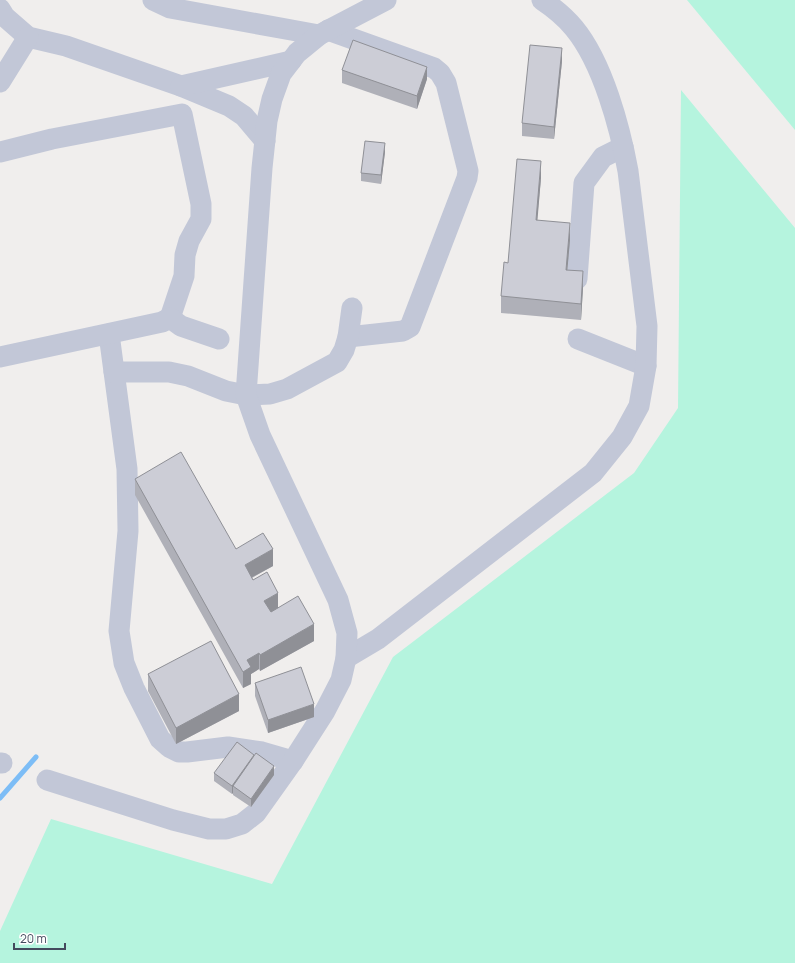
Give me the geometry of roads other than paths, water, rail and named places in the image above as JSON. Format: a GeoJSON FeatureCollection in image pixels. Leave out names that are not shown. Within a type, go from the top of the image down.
{"type":"FeatureCollection","features":[{"type":"Feature","properties":{"kind":"street"},"geometry":{"type":"LineString","coordinates":[[153,0],[170,8],[324,32],[434,68],[440,73],[446,83],[468,171],[467,178],[410,327],[403,331],[348,337]]}},
{"type":"Feature","properties":{"kind":"street"},"geometry":{"type":"LineString","coordinates":[[47,780],[173,820],[209,829],[226,829],[242,824],[256,813],[293,761],[325,711],[341,680],[346,658],[347,633],[338,600],[260,434],[246,395],[265,141],[272,99],[281,74],[298,53],[324,32],[386,0]]}},
{"type":"Feature","properties":{"kind":"street"},"geometry":{"type":"LineString","coordinates":[[346,658],[378,639],[592,473],[622,437],[639,406],[646,366],[647,326],[628,171],[623,147],[610,102],[594,59],[575,28],[558,11],[542,0]]}},
{"type":"Feature","properties":{"kind":"street"},"geometry":{"type":"LineString","coordinates":[[0,9],[5,17],[28,37],[66,46],[181,86],[229,106],[244,116],[265,141]]}},
{"type":"Feature","properties":{"kind":"street"},"geometry":{"type":"LineString","coordinates":[[0,82],[28,37]]}},
{"type":"Feature","properties":{"kind":"street"},"geometry":{"type":"LineString","coordinates":[[181,86],[291,61]]}},
{"type":"Feature","properties":{"kind":"street"},"geometry":{"type":"LineString","coordinates":[[0,152],[52,139],[182,114],[201,204],[201,219],[187,248],[185,255],[184,276],[170,318],[162,322],[0,357]]}},
{"type":"Feature","properties":{"kind":"street"},"geometry":{"type":"LineString","coordinates":[[576,280],[584,183],[603,157],[623,147]]}},
{"type":"Feature","properties":{"kind":"street"},"geometry":{"type":"LineString","coordinates":[[114,372],[168,372],[188,376],[226,391],[246,395],[270,394],[287,388],[336,362],[344,350],[348,337],[352,308]]}},
{"type":"Feature","properties":{"kind":"street"},"geometry":{"type":"LineString","coordinates":[[170,318],[181,326],[220,339]]}},
{"type":"Feature","properties":{"kind":"street"},"geometry":{"type":"LineString","coordinates":[[109,334],[127,477],[128,530],[119,631],[124,663],[134,688],[160,739],[169,747],[179,752],[228,748],[262,752],[293,761]]}},
{"type":"Feature","properties":{"kind":"street"},"geometry":{"type":"LineString","coordinates":[[578,339],[646,366]]}},
{"type":"Feature","properties":{"kind":"waterway"},"geometry":{"type":"LineString","coordinates":[[0,798],[36,757]]}}]}
